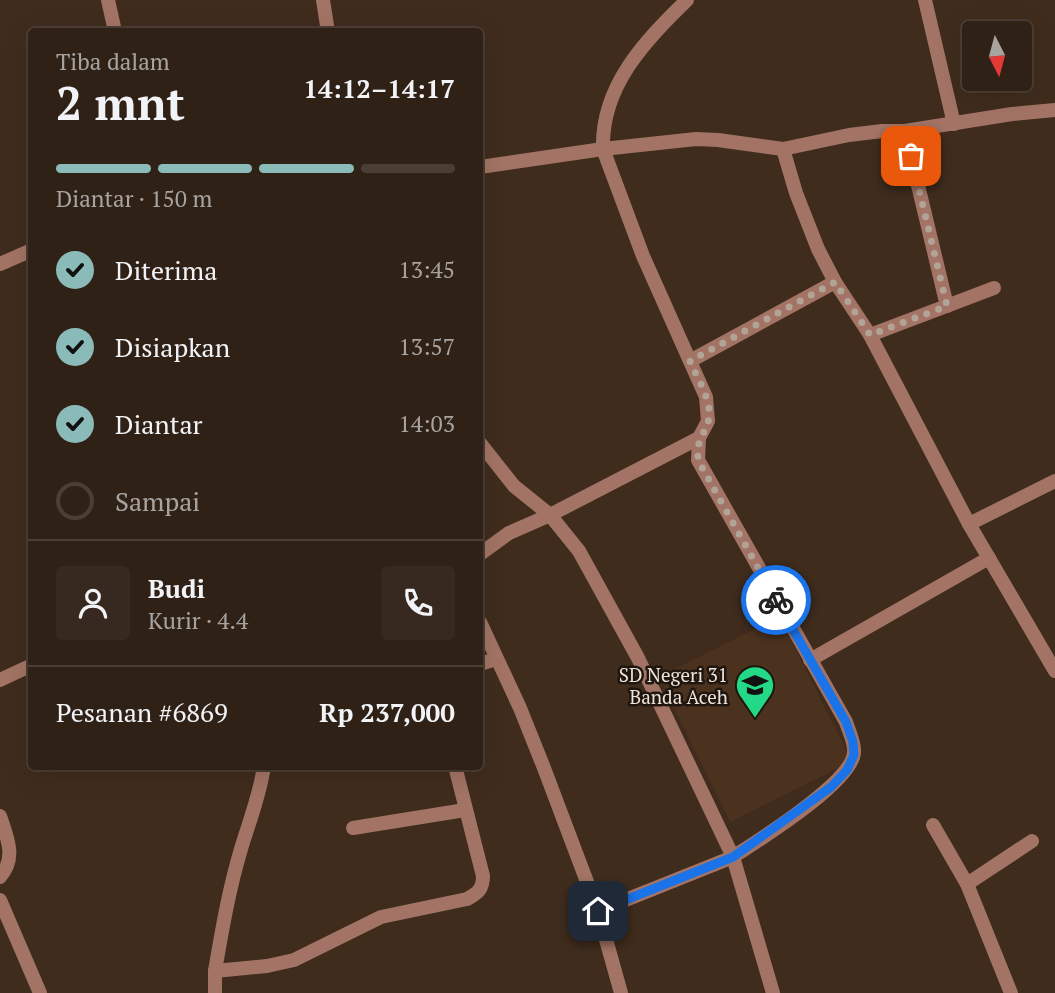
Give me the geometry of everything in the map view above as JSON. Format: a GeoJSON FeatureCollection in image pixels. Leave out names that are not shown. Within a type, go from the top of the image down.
{"type":"FeatureCollection","features":[{"type":"Feature","properties":{"kind":"street"},"geometry":{"type":"LineString","coordinates":[[108,0],[114,27]]}},
{"type":"Feature","properties":{"kind":"street"},"geometry":{"type":"LineString","coordinates":[[323,0],[327,28]]}},
{"type":"Feature","properties":{"kind":"street"},"geometry":{"type":"LineString","coordinates":[[598,911],[733,857],[831,787],[847,770],[854,755],[846,722],[698,460],[699,438],[709,414],[705,397],[643,256],[603,149],[605,111],[617,85],[632,61],[687,0]]}},
{"type":"Feature","properties":{"kind":"street"},"geometry":{"type":"LineString","coordinates":[[925,0],[954,124]]}},
{"type":"Feature","properties":{"kind":"street"},"geometry":{"type":"LineString","coordinates":[[483,167],[603,149],[707,139],[783,149],[849,135],[905,131],[1055,110]]}},
{"type":"Feature","properties":{"kind":"street"},"geometry":{"type":"LineString","coordinates":[[905,131],[947,306]]}},
{"type":"Feature","properties":{"kind":"street"},"geometry":{"type":"LineString","coordinates":[[783,149],[796,192],[835,282],[870,335],[969,524],[1049,646],[1055,671]]}},
{"type":"Feature","properties":{"kind":"street"},"geometry":{"type":"LineString","coordinates":[[1,260],[28,251]]}},
{"type":"Feature","properties":{"kind":"street"},"geometry":{"type":"LineString","coordinates":[[690,361],[835,282]]}},
{"type":"Feature","properties":{"kind":"street"},"geometry":{"type":"LineString","coordinates":[[870,335],[994,288]]}},
{"type":"Feature","properties":{"kind":"street"},"geometry":{"type":"LineString","coordinates":[[483,552],[509,533],[550,515],[699,438]]}},
{"type":"Feature","properties":{"kind":"street"},"geometry":{"type":"LineString","coordinates":[[483,447],[514,485],[550,515],[579,551],[638,658],[733,857],[773,993]]}},
{"type":"Feature","properties":{"kind":"street"},"geometry":{"type":"LineString","coordinates":[[969,524],[1055,481]]}},
{"type":"Feature","properties":{"kind":"street"},"geometry":{"type":"LineString","coordinates":[[810,660],[989,558]]}},
{"type":"Feature","properties":{"kind":"street"},"geometry":{"type":"LineString","coordinates":[[483,629],[520,708],[598,911],[621,993]]}},
{"type":"Feature","properties":{"kind":"street"},"geometry":{"type":"LineString","coordinates":[[483,663],[496,659]]}},
{"type":"Feature","properties":{"kind":"street"},"geometry":{"type":"LineString","coordinates":[[0,680],[28,668]]}},
{"type":"Feature","properties":{"kind":"street"},"geometry":{"type":"LineString","coordinates":[[215,993],[215,971],[225,915],[263,770]]}},
{"type":"Feature","properties":{"kind":"street"},"geometry":{"type":"LineString","coordinates":[[215,971],[267,966],[294,960],[381,917],[467,899],[477,893],[482,888],[483,876],[456,770]]}},
{"type":"Feature","properties":{"kind":"street"},"geometry":{"type":"LineString","coordinates":[[353,828],[465,810]]}},
{"type":"Feature","properties":{"kind":"street"},"geometry":{"type":"LineString","coordinates":[[0,816],[10,847],[10,857],[0,877]]}},
{"type":"Feature","properties":{"kind":"street"},"geometry":{"type":"LineString","coordinates":[[933,825],[967,884],[1012,993]]}},
{"type":"Feature","properties":{"kind":"street"},"geometry":{"type":"LineString","coordinates":[[967,884],[1032,841]]}},
{"type":"Feature","properties":{"kind":"street"},"geometry":{"type":"LineString","coordinates":[[0,900],[40,993]]}},
{"type":"Feature","properties":{"kind":"shaded area","name":"SD Negeri 31 Banda Aceh"},"geometry":{"type":"Polygon","coordinates":[[[779,617],[852,761],[730,822],[659,677],[779,617]]]}},
{"type":"Feature","properties":{"kind":"way so far"},"geometry":{"type":"LineString","coordinates":[[776,600],[698,460],[699,438],[709,414],[690,361],[835,282],[870,335],[947,306],[911,156]]}},
{"type":"Feature","properties":{"kind":"place","name":"SD Negeri 31 Banda Aceh"},"geometry":{"type":"Point","coordinates":[755,719]}},
{"type":"Feature","properties":{"kind":"route"},"geometry":{"type":"LineString","coordinates":[[598,911],[733,857],[831,787],[847,770],[854,755],[846,722],[776,600]]}}]}
